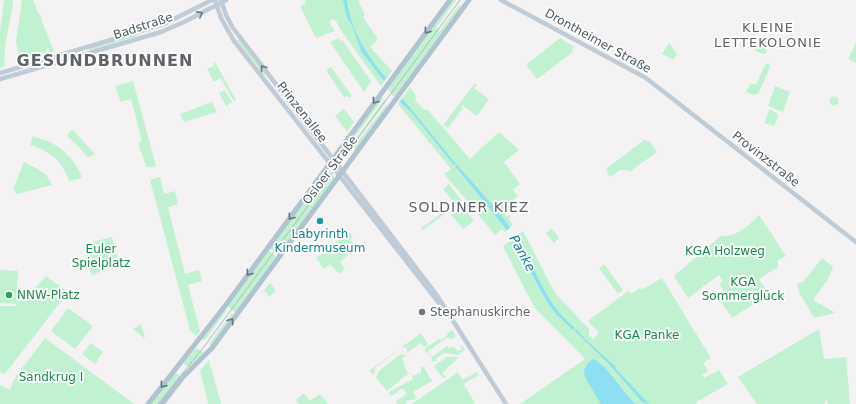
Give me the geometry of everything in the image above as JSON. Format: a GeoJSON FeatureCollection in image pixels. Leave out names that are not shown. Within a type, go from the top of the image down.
{"type":"FeatureCollection","features":[{"type":"Feature","properties":{"kind":"main road","name":"Osloer Straße"},"geometry":{"type":"LineString","coordinates":[[148,404],[196,344],[450,0]]}},
{"type":"Feature","properties":{"kind":"main road","name":"Osloer Straße"},"geometry":{"type":"LineString","coordinates":[[162,404],[184,377],[208,352],[469,0]]}},
{"type":"Feature","properties":{"kind":"main road","name":"Drontheimer Straße"},"geometry":{"type":"LineString","coordinates":[[501,0],[638,74],[663,91]]}},
{"type":"Feature","properties":{"kind":"main road","name":"Prinzenallee"},"geometry":{"type":"LineString","coordinates":[[223,1],[233,28],[444,309],[467,342],[506,404]]}},
{"type":"Feature","properties":{"kind":"main road","name":"Badstraße"},"geometry":{"type":"LineString","coordinates":[[0,73],[164,24],[214,2],[223,1]]}},
{"type":"Feature","properties":{"kind":"main road","name":"Prinzenallee"},"geometry":{"type":"LineString","coordinates":[[214,2],[234,41],[332,161]]}},
{"type":"Feature","properties":{"kind":"main road","name":"Badstraße"},"geometry":{"type":"LineString","coordinates":[[0,79],[161,32],[214,2]]}},
{"type":"Feature","properties":{"kind":"main road"},"geometry":{"type":"LineString","coordinates":[[60,55],[62,60]]}},
{"type":"Feature","properties":{"kind":"main road","name":"Provinzstraße"},"geometry":{"type":"LineString","coordinates":[[663,91],[856,242]]}},
{"type":"Feature","properties":{"kind":"green space"},"geometry":{"type":"Polygon","coordinates":[[[4,0],[13,0],[6,41],[4,58],[5,66],[0,68],[0,32],[4,0]]]}},
{"type":"Feature","properties":{"kind":"green space"},"geometry":{"type":"Polygon","coordinates":[[[22,0],[33,0],[39,15],[41,14],[40,17],[43,17],[41,19],[54,51],[50,53],[48,48],[46,49],[47,54],[20,62],[16,41],[22,0]]]}},
{"type":"Feature","properties":{"kind":"green space"},"geometry":{"type":"Polygon","coordinates":[[[305,0],[358,0],[365,15],[363,17],[378,39],[370,47],[392,71],[381,86],[340,29],[336,21],[332,19],[329,23],[335,31],[316,38],[300,6],[306,3],[305,0]]]}},
{"type":"Feature","properties":{"kind":"green space"},"geometry":{"type":"Polygon","coordinates":[[[452,0],[456,0],[436,28],[438,29],[457,2],[438,30],[440,31],[459,5],[461,7],[394,97],[387,88],[452,0]]]}},
{"type":"Feature","properties":{"kind":"green space"},"geometry":{"type":"Polygon","coordinates":[[[137,34],[137,36],[91,50],[90,48],[137,34]]]}},
{"type":"Feature","properties":{"kind":"green space"},"geometry":{"type":"Polygon","coordinates":[[[339,38],[340,41],[342,40],[371,81],[364,92],[330,42],[339,38]]]}},
{"type":"Feature","properties":{"kind":"green space"},"geometry":{"type":"Polygon","coordinates":[[[560,38],[575,47],[572,49],[573,52],[537,79],[526,65],[560,38]]]}},
{"type":"Feature","properties":{"kind":"green space"},"geometry":{"type":"Polygon","coordinates":[[[239,39],[266,74],[264,75],[237,41],[239,39]]]}},
{"type":"Feature","properties":{"kind":"green space"},"geometry":{"type":"Polygon","coordinates":[[[763,40],[770,45],[765,54],[757,52],[751,45],[752,43],[761,47],[763,40]]]}},
{"type":"Feature","properties":{"kind":"green space"},"geometry":{"type":"Polygon","coordinates":[[[669,43],[677,54],[674,60],[662,54],[669,43]]]}},
{"type":"Feature","properties":{"kind":"green space"},"geometry":{"type":"Polygon","coordinates":[[[856,43],[856,63],[848,59],[856,43]]]}},
{"type":"Feature","properties":{"kind":"green space"},"geometry":{"type":"Polygon","coordinates":[[[215,62],[236,100],[234,101],[219,76],[220,78],[214,82],[212,79],[218,74],[212,78],[207,69],[213,66],[216,71],[213,64],[215,62]]]}},
{"type":"Feature","properties":{"kind":"green space"},"geometry":{"type":"Polygon","coordinates":[[[766,63],[771,65],[758,94],[754,95],[746,92],[750,84],[756,84],[766,63]]]}},
{"type":"Feature","properties":{"kind":"green space"},"geometry":{"type":"Polygon","coordinates":[[[331,67],[352,96],[349,98],[347,96],[344,97],[326,70],[331,67]]]}},
{"type":"Feature","properties":{"kind":"green space"},"geometry":{"type":"Polygon","coordinates":[[[133,81],[156,166],[146,166],[138,143],[142,141],[131,99],[121,102],[115,86],[133,81]]]}},
{"type":"Feature","properties":{"kind":"green space"},"geometry":{"type":"Polygon","coordinates":[[[475,83],[477,85],[474,88],[489,99],[477,116],[462,105],[461,106],[463,108],[448,128],[443,125],[475,83]]]}},
{"type":"Feature","properties":{"kind":"green space"},"geometry":{"type":"Polygon","coordinates":[[[775,86],[790,92],[783,112],[768,106],[775,86]]]}},
{"type":"Feature","properties":{"kind":"green space"},"geometry":{"type":"Polygon","coordinates":[[[410,87],[416,96],[415,100],[424,110],[428,110],[470,159],[499,132],[519,150],[504,162],[520,184],[513,190],[518,196],[508,204],[512,208],[505,214],[506,217],[509,215],[511,217],[509,219],[513,225],[505,232],[502,229],[495,235],[476,212],[469,210],[467,212],[474,221],[463,229],[450,213],[467,201],[444,174],[451,169],[398,104],[410,87]]]}},
{"type":"Feature","properties":{"kind":"green space"},"geometry":{"type":"Polygon","coordinates":[[[225,90],[232,102],[226,106],[219,93],[225,90]]]}},
{"type":"Feature","properties":{"kind":"green space"},"geometry":{"type":"Polygon","coordinates":[[[381,96],[383,99],[339,158],[338,156],[381,96]]]}},
{"type":"Feature","properties":{"kind":"green space"},"geometry":{"type":"Polygon","coordinates":[[[834,96],[839,101],[834,106],[829,101],[834,96]]]}},
{"type":"Feature","properties":{"kind":"green space"},"geometry":{"type":"Polygon","coordinates":[[[384,100],[386,102],[342,158],[384,100]]]}},
{"type":"Feature","properties":{"kind":"green space"},"geometry":{"type":"Polygon","coordinates":[[[212,102],[217,112],[184,122],[180,114],[212,102]]]}},
{"type":"Feature","properties":{"kind":"green space"},"geometry":{"type":"Polygon","coordinates":[[[387,104],[388,106],[356,150],[353,148],[387,104]]]}},
{"type":"Feature","properties":{"kind":"green space"},"geometry":{"type":"Polygon","coordinates":[[[344,109],[354,122],[347,132],[335,116],[344,109]]]}},
{"type":"Feature","properties":{"kind":"green space"},"geometry":{"type":"Polygon","coordinates":[[[770,109],[779,115],[774,126],[764,123],[770,109]]]}},
{"type":"Feature","properties":{"kind":"green space"},"geometry":{"type":"Polygon","coordinates":[[[72,129],[95,154],[88,158],[67,136],[72,129]]]}},
{"type":"Feature","properties":{"kind":"green space"},"geometry":{"type":"Polygon","coordinates":[[[33,136],[48,141],[59,147],[77,166],[82,178],[69,181],[67,174],[54,157],[30,145],[33,136]]]}},
{"type":"Feature","properties":{"kind":"green space"},"geometry":{"type":"Polygon","coordinates":[[[644,140],[650,142],[657,152],[629,172],[628,170],[620,170],[610,177],[606,169],[644,140]]]}},
{"type":"Feature","properties":{"kind":"green space"},"geometry":{"type":"Polygon","coordinates":[[[24,162],[44,173],[52,185],[17,194],[13,189],[24,162]]]}},
{"type":"Feature","properties":{"kind":"green space"},"geometry":{"type":"Polygon","coordinates":[[[328,169],[335,178],[278,255],[269,248],[328,169]]]}},
{"type":"Feature","properties":{"kind":"green space"},"geometry":{"type":"Polygon","coordinates":[[[160,177],[164,194],[175,191],[178,204],[168,207],[185,274],[199,270],[202,281],[188,285],[200,331],[196,336],[190,330],[150,180],[160,177]]]}},
{"type":"Feature","properties":{"kind":"green space"},"geometry":{"type":"Polygon","coordinates":[[[449,184],[461,200],[455,204],[443,189],[449,184]]]}},
{"type":"Feature","properties":{"kind":"green space"},"geometry":{"type":"Polygon","coordinates":[[[445,211],[446,213],[423,230],[421,228],[445,211]]]}},
{"type":"Feature","properties":{"kind":"green space"},"geometry":{"type":"Polygon","coordinates":[[[759,215],[786,256],[778,260],[778,267],[759,279],[769,294],[732,318],[716,294],[724,291],[719,284],[723,281],[719,275],[688,298],[674,276],[721,236],[737,233],[759,215]]]}},
{"type":"Feature","properties":{"kind":"green space"},"geometry":{"type":"Polygon","coordinates":[[[552,229],[559,238],[554,243],[546,233],[552,229]]]}},
{"type":"Feature","properties":{"kind":"green space","name":"KGA Panke"},"geometry":{"type":"Polygon","coordinates":[[[523,231],[555,293],[589,329],[589,335],[593,339],[599,333],[588,321],[628,291],[631,294],[640,288],[641,290],[662,278],[711,358],[703,363],[708,371],[702,375],[704,378],[719,370],[728,384],[696,402],[698,404],[520,404],[585,359],[534,307],[503,246],[510,241],[510,239],[523,231]]]}},
{"type":"Feature","properties":{"kind":"green space"},"geometry":{"type":"Polygon","coordinates":[[[349,232],[353,237],[350,240],[357,246],[340,262],[345,269],[339,274],[330,264],[324,269],[316,258],[349,232]]]}},
{"type":"Feature","properties":{"kind":"green space","name":"Euler Spielplatz"},"geometry":{"type":"Polygon","coordinates":[[[112,237],[119,264],[92,275],[85,259],[87,254],[84,244],[112,237]]]}},
{"type":"Feature","properties":{"kind":"green space"},"geometry":{"type":"Polygon","coordinates":[[[268,250],[277,257],[236,313],[227,306],[268,250]]]}},
{"type":"Feature","properties":{"kind":"green space"},"geometry":{"type":"Polygon","coordinates":[[[822,258],[833,267],[828,279],[813,300],[836,313],[814,318],[800,294],[797,284],[804,281],[822,258]]]}},
{"type":"Feature","properties":{"kind":"green space"},"geometry":{"type":"Polygon","coordinates":[[[604,264],[623,290],[618,294],[599,268],[604,264]]]}},
{"type":"Feature","properties":{"kind":"green space","name":"Sandkrug I"},"geometry":{"type":"Polygon","coordinates":[[[0,270],[18,271],[17,287],[29,295],[46,276],[68,292],[5,374],[0,372],[0,306],[16,306],[17,304],[0,303],[0,270]]]}},
{"type":"Feature","properties":{"kind":"green space"},"geometry":{"type":"Polygon","coordinates":[[[270,283],[276,291],[269,297],[264,290],[270,283]]]}},
{"type":"Feature","properties":{"kind":"green space"},"geometry":{"type":"Polygon","coordinates":[[[68,308],[93,326],[75,349],[51,331],[68,308]]]}},
{"type":"Feature","properties":{"kind":"green space"},"geometry":{"type":"Polygon","coordinates":[[[225,308],[227,310],[204,341],[202,339],[225,308]]]}},
{"type":"Feature","properties":{"kind":"green space"},"geometry":{"type":"Polygon","coordinates":[[[232,313],[234,314],[211,346],[209,344],[232,313]]]}},
{"type":"Feature","properties":{"kind":"green space"},"geometry":{"type":"Polygon","coordinates":[[[141,324],[145,338],[133,329],[141,324]]]}},
{"type":"Feature","properties":{"kind":"green space"},"geometry":{"type":"Polygon","coordinates":[[[819,329],[824,359],[846,357],[850,404],[828,404],[827,398],[824,404],[757,404],[738,377],[819,329]]]}},
{"type":"Feature","properties":{"kind":"green space"},"geometry":{"type":"Polygon","coordinates":[[[452,330],[456,336],[450,340],[448,337],[428,351],[432,357],[447,346],[449,349],[453,346],[458,351],[462,349],[460,346],[462,345],[465,350],[458,355],[444,353],[435,359],[438,360],[431,362],[432,358],[427,351],[425,354],[425,348],[439,339],[441,340],[452,330]]]}},
{"type":"Feature","properties":{"kind":"green space"},"geometry":{"type":"Polygon","coordinates":[[[421,333],[428,344],[424,347],[420,343],[407,353],[407,348],[402,347],[375,368],[374,375],[369,371],[421,333]]]}},
{"type":"Feature","properties":{"kind":"green space","name":"Sandkrug I"},"geometry":{"type":"Polygon","coordinates":[[[45,338],[134,404],[0,404],[0,385],[10,390],[14,379],[45,338]]]}},
{"type":"Feature","properties":{"kind":"green space"},"geometry":{"type":"Polygon","coordinates":[[[91,343],[103,352],[95,364],[82,354],[91,343]]]}},
{"type":"Feature","properties":{"kind":"green space"},"geometry":{"type":"Polygon","coordinates":[[[196,348],[204,353],[190,368],[183,363],[196,348]]]}},
{"type":"Feature","properties":{"kind":"green space"},"geometry":{"type":"Polygon","coordinates":[[[401,354],[407,356],[402,358],[408,375],[406,375],[387,391],[376,378],[379,371],[401,354]]]}},
{"type":"Feature","properties":{"kind":"green space"},"geometry":{"type":"Polygon","coordinates":[[[447,357],[459,357],[442,373],[446,377],[443,378],[435,368],[435,365],[447,357]]]}},
{"type":"Feature","properties":{"kind":"green space"},"geometry":{"type":"Polygon","coordinates":[[[209,360],[221,404],[208,404],[200,370],[209,360]]]}},
{"type":"Feature","properties":{"kind":"green space"},"geometry":{"type":"Polygon","coordinates":[[[423,366],[432,381],[413,392],[417,399],[406,401],[406,404],[398,404],[396,401],[407,394],[403,388],[391,396],[389,392],[413,379],[412,376],[421,373],[421,367],[423,366]]]}},
{"type":"Feature","properties":{"kind":"green space"},"geometry":{"type":"Polygon","coordinates":[[[175,372],[181,377],[160,404],[150,404],[175,372]]]}},
{"type":"Feature","properties":{"kind":"green space"},"geometry":{"type":"Polygon","coordinates":[[[458,372],[462,380],[477,372],[479,375],[465,383],[464,388],[466,387],[475,404],[412,404],[458,372]]]}},
{"type":"Feature","properties":{"kind":"green space"},"geometry":{"type":"Polygon","coordinates":[[[304,393],[310,401],[320,394],[328,404],[299,404],[296,400],[304,393]]]}},
{"type":"Feature","properties":{"kind":"water"},"geometry":{"type":"Polygon","coordinates":[[[343,0],[347,0],[356,32],[367,52],[386,78],[384,81],[361,51],[353,27],[347,17],[343,0]]]}},
{"type":"Feature","properties":{"kind":"water"},"geometry":{"type":"Polygon","coordinates":[[[402,98],[456,164],[454,165],[411,112],[401,103],[400,101],[402,98]]]}},
{"type":"Feature","properties":{"kind":"water","name":"Panke"},"geometry":{"type":"Polygon","coordinates":[[[457,165],[509,226],[523,248],[548,296],[564,318],[575,328],[573,330],[549,305],[507,230],[455,166],[457,165]]]}},
{"type":"Feature","properties":{"kind":"water"},"geometry":{"type":"Polygon","coordinates":[[[576,329],[615,366],[616,369],[649,404],[642,402],[609,364],[575,331],[576,329]]]}},
{"type":"Feature","properties":{"kind":"water"},"geometry":{"type":"Polygon","coordinates":[[[593,359],[599,362],[610,373],[625,393],[636,404],[601,404],[585,377],[584,370],[588,363],[593,359]]]}},
{"type":"Feature","properties":{"kind":"pier"},"geometry":{"type":"Polygon","coordinates":[[[512,226],[517,234],[510,239],[506,231],[512,226]]]}},
{"type":"Feature","properties":{"kind":"tram line"},"geometry":{"type":"LineString","coordinates":[[158,404],[206,344],[460,0]]}},
{"type":"Feature","properties":{"kind":"place","name":"Labyrinth Kindermuseum"},"geometry":{"type":"Point","coordinates":[320,221]}},
{"type":"Feature","properties":{"kind":"place","name":"NNW-Platz"},"geometry":{"type":"Point","coordinates":[9,295]}},
{"type":"Feature","properties":{"kind":"place","name":"Stephanuskirche"},"geometry":{"type":"Point","coordinates":[422,312]}},
{"type":"Feature","properties":{"kind":"district","name":"KLEINE LETTEKOLONIE"},"geometry":{"type":"Point","coordinates":[768,34]}},
{"type":"Feature","properties":{"kind":"district","name":"GESUNDBRUNNEN"},"geometry":{"type":"Point","coordinates":[105,60]}},
{"type":"Feature","properties":{"kind":"district","name":"SOLDINER KIEZ"},"geometry":{"type":"Point","coordinates":[469,207]}},
{"type":"Feature","properties":{"kind":"park label","name":"KGA Holzweg"},"geometry":{"type":"Point","coordinates":[725,251]}},
{"type":"Feature","properties":{"kind":"park label","name":"KGA Sommerglück"},"geometry":{"type":"Point","coordinates":[743,289]}}]}
